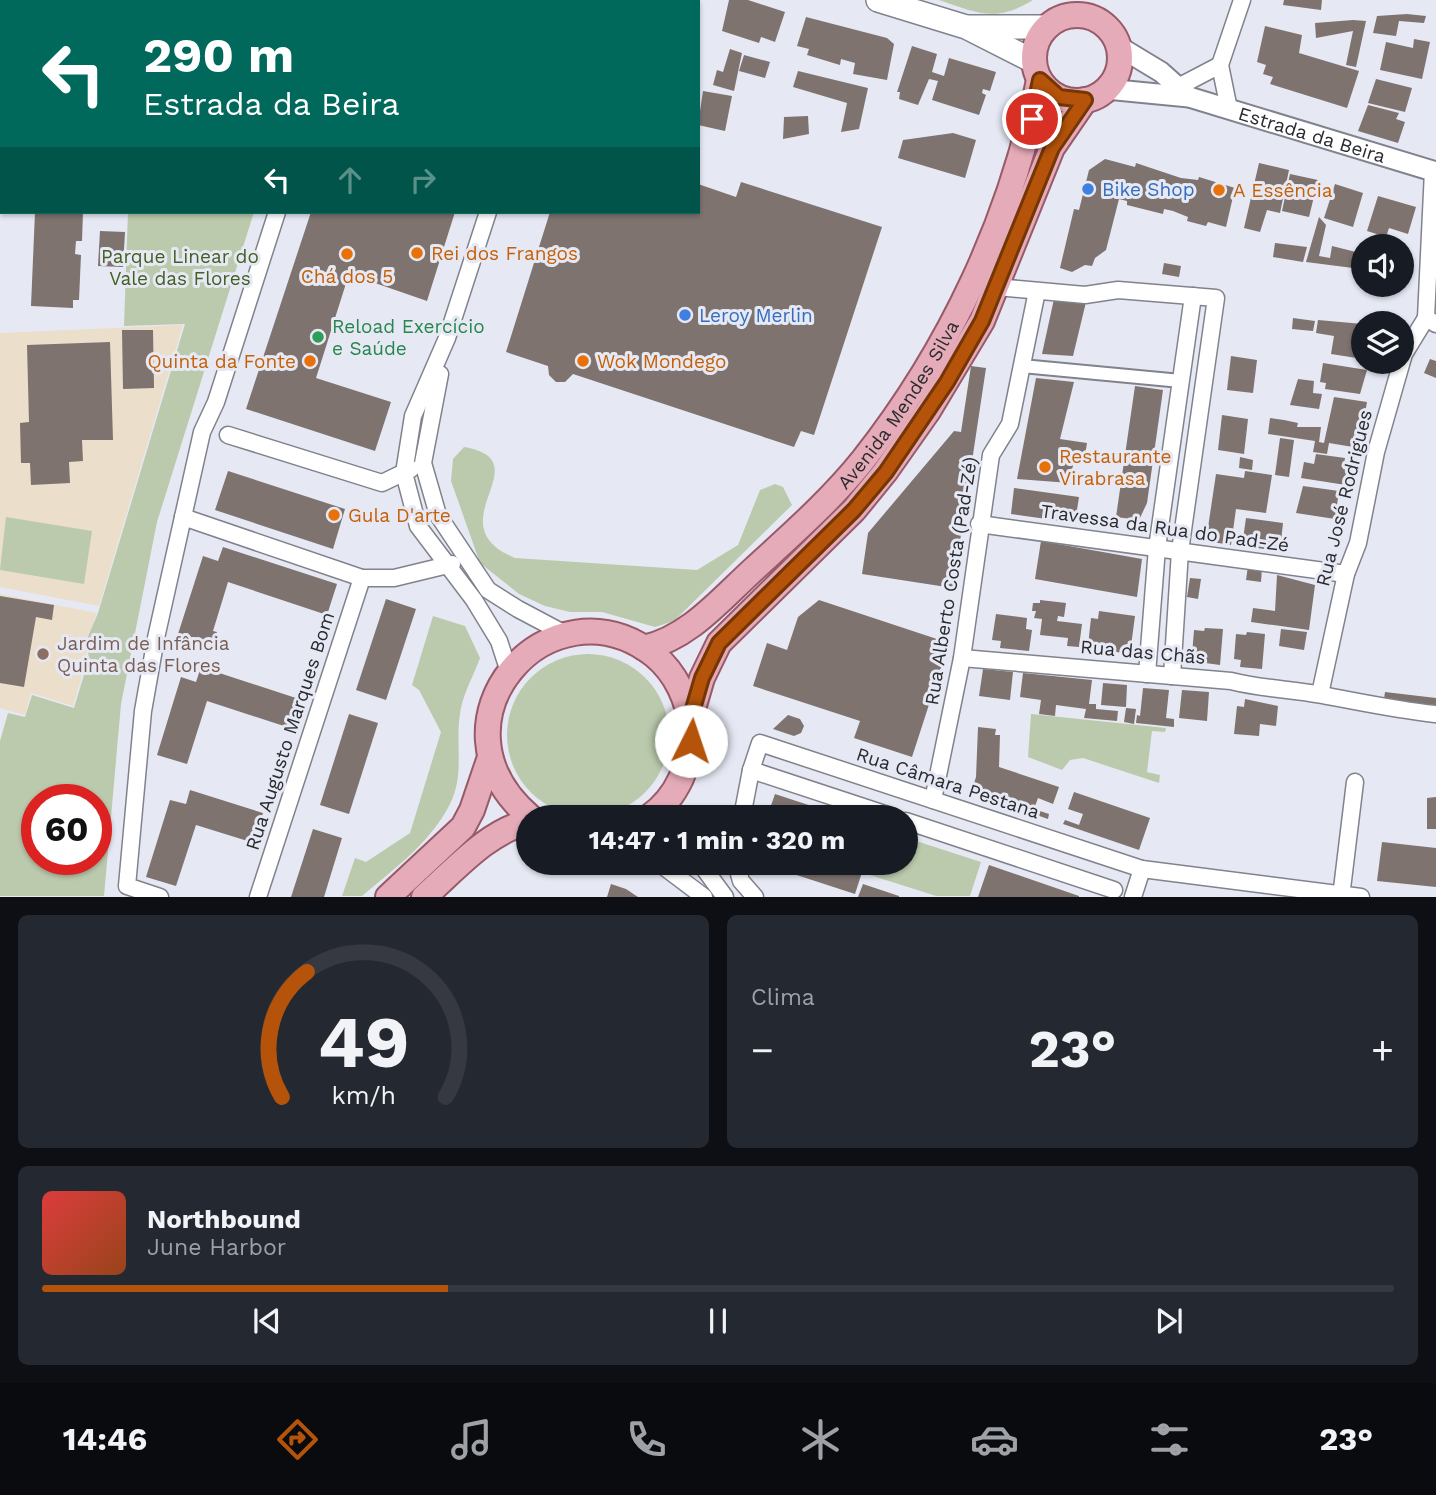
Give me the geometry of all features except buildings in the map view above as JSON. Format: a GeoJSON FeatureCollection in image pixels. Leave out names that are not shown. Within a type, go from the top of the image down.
{"type":"FeatureCollection","features":[{"type":"Feature","properties":{"kind":"main road"},"geometry":{"type":"LineString","coordinates":[[878,0],[966,27],[1036,71],[1059,97],[1096,95],[1118,69],[1108,0]]}},
{"type":"Feature","properties":{"kind":"main road"},"geometry":{"type":"LineString","coordinates":[[966,27],[1057,15],[1084,15],[1113,37]]}},
{"type":"Feature","properties":{"kind":"main road"},"geometry":{"type":"LineString","coordinates":[[1036,71],[1039,37],[1057,15]]}},
{"type":"Feature","properties":{"kind":"main road","name":"Avenida Mendes Silva"},"geometry":{"type":"LineString","coordinates":[[644,648],[665,643],[704,615],[800,526],[861,463],[900,410],[946,335],[995,230],[1028,139],[1036,71]]}},
{"type":"Feature","properties":{"kind":"main road","name":"Avenida Mendes Silva"},"geometry":{"type":"LineString","coordinates":[[690,719],[702,678],[719,643],[813,552],[886,472],[947,382],[982,321],[1052,148],[1096,95]]}},
{"type":"Feature","properties":{"kind":"main road"},"geometry":{"type":"LineString","coordinates":[[516,805],[499,782],[486,735],[489,712],[509,672],[535,648],[567,635],[607,634],[644,648],[675,678],[685,698],[691,741],[687,764],[668,805]]}},
{"type":"Feature","properties":{"kind":"main road"},"geometry":{"type":"LineString","coordinates":[[388,897],[463,827],[472,810],[490,757]]}},
{"type":"Feature","properties":{"kind":"main road"},"geometry":{"type":"LineString","coordinates":[[424,897],[491,839],[516,825]]}},
{"type":"Feature","properties":{"kind":"street"},"geometry":{"type":"LineString","coordinates":[[1230,110],[1220,65],[1242,0]]}},
{"type":"Feature","properties":{"kind":"street"},"geometry":{"type":"LineString","coordinates":[[1113,37],[1161,72],[1183,92]]}},
{"type":"Feature","properties":{"kind":"street"},"geometry":{"type":"LineString","coordinates":[[1096,95],[1183,92],[1220,65]]}},
{"type":"Feature","properties":{"kind":"street","name":"Estrada da Beira"},"geometry":{"type":"LineString","coordinates":[[1183,92],[1230,110],[1434,171]]}},
{"type":"Feature","properties":{"kind":"street"},"geometry":{"type":"LineString","coordinates":[[1431,321],[1434,171]]}},
{"type":"Feature","properties":{"kind":"street"},"geometry":{"type":"LineString","coordinates":[[160,897],[127,886],[143,711],[183,517],[199,457],[202,432],[216,402],[276,214]]}},
{"type":"Feature","properties":{"kind":"street"},"geometry":{"type":"LineString","coordinates":[[487,214],[447,338],[413,416],[404,473],[418,526],[474,600],[499,641],[509,672]]}},
{"type":"Feature","properties":{"kind":"street"},"geometry":{"type":"LineString","coordinates":[[997,287],[1085,295],[1118,290],[1216,298],[1180,551],[1172,676]]}},
{"type":"Feature","properties":{"kind":"street","name":"Rua Alberto Costa (Pad-Zé)"},"geometry":{"type":"LineString","coordinates":[[933,800],[962,658],[979,524],[991,455],[1010,424],[1037,290]]}},
{"type":"Feature","properties":{"kind":"street"},"geometry":{"type":"LineString","coordinates":[[1147,674],[1157,548],[1193,296]]}},
{"type":"Feature","properties":{"kind":"street","name":"Rua José Rodrigues"},"geometry":{"type":"LineString","coordinates":[[1320,694],[1346,573],[1358,543],[1376,452],[1404,354],[1431,321]]}},
{"type":"Feature","properties":{"kind":"street"},"geometry":{"type":"LineString","coordinates":[[447,338],[423,463],[438,515],[488,590],[501,600],[567,635]]}},
{"type":"Feature","properties":{"kind":"street"},"geometry":{"type":"LineString","coordinates":[[1022,366],[1181,381]]}},
{"type":"Feature","properties":{"kind":"street"},"geometry":{"type":"LineString","coordinates":[[216,402],[228,435]]}},
{"type":"Feature","properties":{"kind":"street"},"geometry":{"type":"LineString","coordinates":[[228,435],[382,483],[423,463]]}},
{"type":"Feature","properties":{"kind":"street"},"geometry":{"type":"LineString","coordinates":[[199,457],[228,435]]}},
{"type":"Feature","properties":{"kind":"street"},"geometry":{"type":"LineString","coordinates":[[183,517],[362,578],[394,579],[445,564],[468,562]]}},
{"type":"Feature","properties":{"kind":"street","name":"Travessa da Rua do Pad-Zé"},"geometry":{"type":"LineString","coordinates":[[979,524],[1346,573]]}},
{"type":"Feature","properties":{"kind":"street","name":"Rua Augusto Marques Bom"},"geometry":{"type":"LineString","coordinates":[[258,897],[362,578]]}},
{"type":"Feature","properties":{"kind":"street","name":"Rua das Chãs"},"geometry":{"type":"LineString","coordinates":[[962,658],[1231,681],[1262,689],[1320,694],[1387,709],[1435,714]]}},
{"type":"Feature","properties":{"kind":"street","name":"Rua Câmara Pestana"},"geometry":{"type":"LineString","coordinates":[[744,805],[760,743],[1142,869],[1360,897]]}},
{"type":"Feature","properties":{"kind":"street"},"geometry":{"type":"LineString","coordinates":[[751,770],[857,805]]}},
{"type":"Feature","properties":{"kind":"street"},"geometry":{"type":"LineString","coordinates":[[1341,895],[1355,782]]}},
{"type":"Feature","properties":{"kind":"street"},"geometry":{"type":"LineString","coordinates":[[918,825],[1113,893],[1123,863]]}},
{"type":"Feature","properties":{"kind":"street"},"geometry":{"type":"LineString","coordinates":[[1133,897],[1142,869]]}},
{"type":"Feature","properties":{"kind":"street"},"geometry":{"type":"LineString","coordinates":[[675,875],[704,897]]}},
{"type":"Feature","properties":{"kind":"street"},"geometry":{"type":"LineString","coordinates":[[709,875],[725,897]]}},
{"type":"Feature","properties":{"kind":"street"},"geometry":{"type":"LineString","coordinates":[[739,875],[741,881],[755,897]]}},
{"type":"Feature","properties":{"kind":"shaded area"},"geometry":{"type":"Polygon","coordinates":[[[183,325],[99,606],[0,587],[0,333],[183,325]]]}},
{"type":"Feature","properties":{"kind":"shaded area","name":"Jardim de Infância Quinta das Flores"},"geometry":{"type":"Polygon","coordinates":[[[0,594],[97,613],[86,641],[87,658],[73,706],[31,693],[25,715],[0,708],[0,594]]]}},
{"type":"Feature","properties":{"kind":"green space"},"geometry":{"type":"Polygon","coordinates":[[[939,0],[1033,0],[1008,12],[986,14],[939,0]]]}},
{"type":"Feature","properties":{"kind":"green space","name":"Parque Linear do Vale das Flores"},"geometry":{"type":"Polygon","coordinates":[[[128,214],[253,214],[157,522],[121,704],[112,806],[112,784],[21,784],[21,875],[106,875],[104,896],[0,896],[0,741],[8,713],[25,717],[32,695],[74,708],[89,658],[86,641],[98,613],[185,324],[124,326],[128,214]]]}},
{"type":"Feature","properties":{"kind":"green space"},"geometry":{"type":"Polygon","coordinates":[[[464,447],[486,454],[494,465],[494,479],[484,512],[484,528],[493,544],[515,558],[697,570],[738,545],[760,490],[775,484],[783,487],[792,505],[674,621],[655,627],[602,612],[570,612],[545,606],[519,594],[480,563],[451,481],[453,459],[464,447]]]}},
{"type":"Feature","properties":{"kind":"green space"},"geometry":{"type":"Polygon","coordinates":[[[6,517],[92,531],[84,584],[0,570],[6,517]]]}},
{"type":"Feature","properties":{"kind":"green space"},"geometry":{"type":"Polygon","coordinates":[[[433,616],[465,626],[480,658],[461,707],[455,793],[433,831],[411,854],[362,896],[342,896],[355,858],[366,862],[410,833],[441,732],[419,690],[412,685],[433,616]]]}},
{"type":"Feature","properties":{"kind":"green space"},"geometry":{"type":"Polygon","coordinates":[[[572,656],[604,656],[633,668],[655,690],[667,719],[669,735],[662,766],[645,792],[627,805],[549,805],[531,792],[521,780],[509,751],[509,719],[521,690],[543,668],[572,656]]]}},
{"type":"Feature","properties":{"kind":"green space"},"geometry":{"type":"Polygon","coordinates":[[[1031,714],[1166,728],[1165,732],[1152,731],[1147,772],[1160,775],[1159,783],[1083,758],[1070,760],[1062,770],[1028,757],[1031,714]]]}},
{"type":"Feature","properties":{"kind":"green space"},"geometry":{"type":"Polygon","coordinates":[[[918,842],[981,862],[970,896],[936,896],[870,875],[918,875],[918,842]]]}},
{"type":"Feature","properties":{"kind":"place","name":"Bike Shop"},"geometry":{"type":"Point","coordinates":[1088,189]}},
{"type":"Feature","properties":{"kind":"place","name":"A Essência"},"geometry":{"type":"Point","coordinates":[1219,190]}},
{"type":"Feature","properties":{"kind":"place","name":"Rei dos Frangos"},"geometry":{"type":"Point","coordinates":[417,253]}},
{"type":"Feature","properties":{"kind":"place","name":"Chá dos 5"},"geometry":{"type":"Point","coordinates":[347,254]}},
{"type":"Feature","properties":{"kind":"place","name":"Leroy Merlin"},"geometry":{"type":"Point","coordinates":[685,315]}},
{"type":"Feature","properties":{"kind":"place","name":"Reload Exercício e Saúde"},"geometry":{"type":"Point","coordinates":[318,337]}},
{"type":"Feature","properties":{"kind":"place","name":"Quinta da Fonte"},"geometry":{"type":"Point","coordinates":[310,361]}},
{"type":"Feature","properties":{"kind":"place","name":"Wok Mondego"},"geometry":{"type":"Point","coordinates":[583,361]}},
{"type":"Feature","properties":{"kind":"place","name":"Restaurante Virabrasa"},"geometry":{"type":"Point","coordinates":[1045,467]}},
{"type":"Feature","properties":{"kind":"place","name":"Gula D'arte"},"geometry":{"type":"Point","coordinates":[334,515]}},
{"type":"Feature","properties":{"kind":"place","name":"Jardim de Infância Quinta das Flores"},"geometry":{"type":"Point","coordinates":[43,654]}},
{"type":"Feature","properties":{"kind":"route"},"geometry":{"type":"LineString","coordinates":[[691,741],[690,719],[702,678],[719,643],[741,618],[785,580],[854,510],[886,472],[947,382],[982,321],[1024,223],[1052,148],[1085,100],[1072,101],[1059,97],[1048,90],[1040,80],[1032,119]]}}]}
